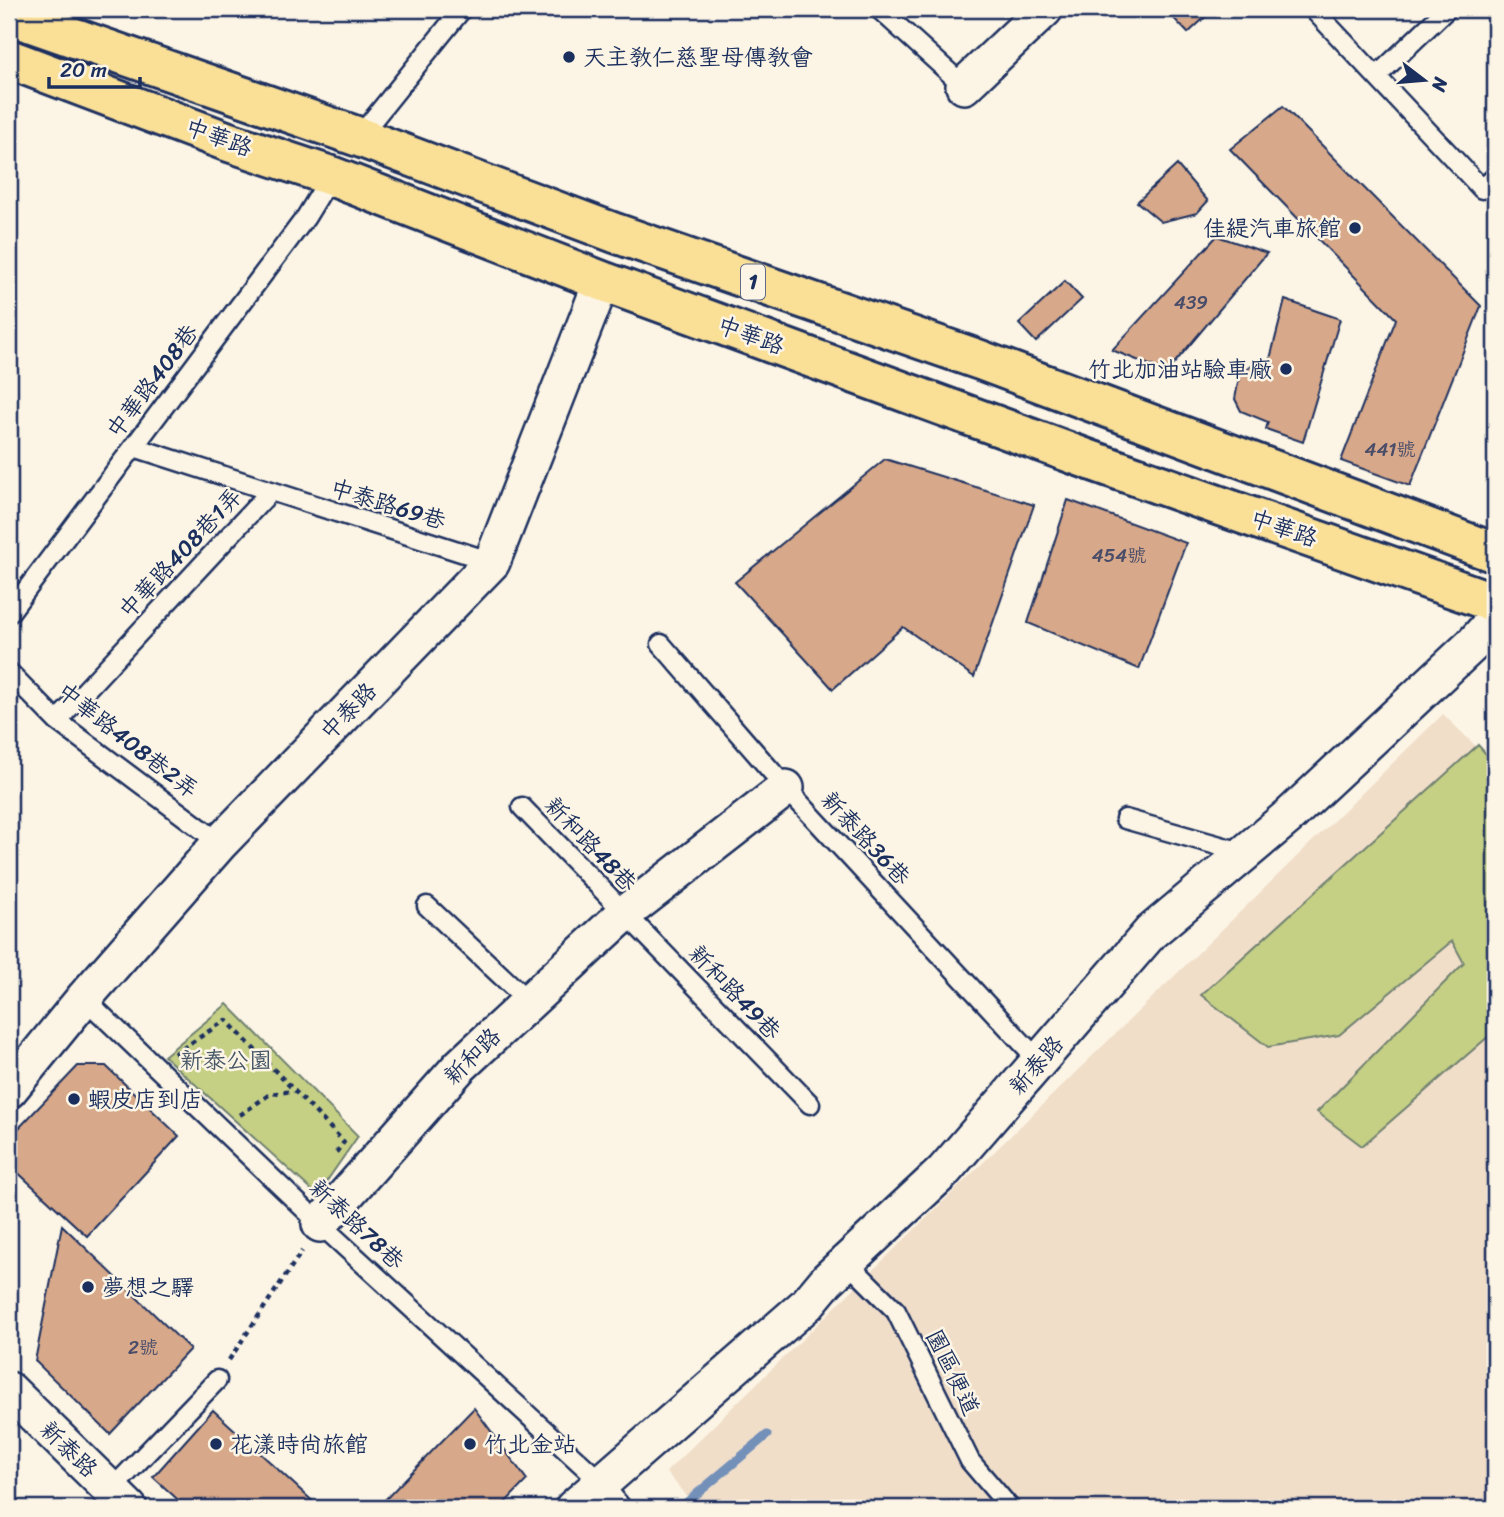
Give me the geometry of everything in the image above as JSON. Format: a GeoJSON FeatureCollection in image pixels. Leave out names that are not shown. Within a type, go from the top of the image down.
{"type":"FeatureCollection","features":[{"type":"Feature","properties":{"kind":"main road","name":"中華路"},"geometry":{"type":"LineString","coordinates":[[9,15],[359,137],[615,233],[980,360],[1495,553]]}},
{"type":"Feature","properties":{"kind":"main road","name":"中華路"},"geometry":{"type":"LineString","coordinates":[[9,59],[226,141],[331,176],[602,281],[1090,460],[1495,603]]}},
{"type":"Feature","properties":{"kind":"street"},"geometry":{"type":"LineString","coordinates":[[964,86],[1045,9]]}},
{"type":"Feature","properties":{"kind":"street","name":"中泰路"},"geometry":{"type":"LineString","coordinates":[[9,1090],[83,998],[220,843],[492,562],[602,281]]}},
{"type":"Feature","properties":{"kind":"street","name":"新泰路"},"geometry":{"type":"LineString","coordinates":[[573,1508],[611,1495],[847,1262],[943,1172],[1151,932],[1245,853],[1473,644],[1495,618]]}},
{"type":"Feature","properties":{"kind":"street","name":"新和路"},"geometry":{"type":"LineString","coordinates":[[320,1224],[460,1066],[624,914],[786,788]]}},
{"type":"Feature","properties":{"kind":"street","name":"新泰路"},"geometry":{"type":"LineString","coordinates":[[9,1390],[120,1499]]}},
{"type":"Feature","properties":{"kind":"lane"},"geometry":{"type":"LineString","coordinates":[[359,137],[462,9]]}},
{"type":"Feature","properties":{"kind":"lane"},"geometry":{"type":"LineString","coordinates":[[879,9],[964,86]]}},
{"type":"Feature","properties":{"kind":"lane"},"geometry":{"type":"LineString","coordinates":[[1313,9],[1377,76],[1488,183]]}},
{"type":"Feature","properties":{"kind":"lane"},"geometry":{"type":"LineString","coordinates":[[1377,76],[1447,9]]}},
{"type":"Feature","properties":{"kind":"lane","name":"中華路408巷"},"geometry":{"type":"LineString","coordinates":[[9,613],[306,217],[331,176]]}},
{"type":"Feature","properties":{"kind":"lane","name":"中華路408巷1弄"},"geometry":{"type":"LineString","coordinates":[[57,721],[270,493],[134,447]]}},
{"type":"Feature","properties":{"kind":"lane","name":"中泰路69巷"},"geometry":{"type":"LineString","coordinates":[[270,493],[492,562]]}},
{"type":"Feature","properties":{"kind":"lane","name":"新泰路36巷"},"geometry":{"type":"LineString","coordinates":[[661,644],[786,788],[1039,1061]]}},
{"type":"Feature","properties":{"kind":"lane","name":"中華路408巷2弄"},"geometry":{"type":"LineString","coordinates":[[9,672],[57,721],[220,843]]}},
{"type":"Feature","properties":{"kind":"lane","name":"新和路48巷"},"geometry":{"type":"LineString","coordinates":[[522,807],[624,914]]}},
{"type":"Feature","properties":{"kind":"lane"},"geometry":{"type":"LineString","coordinates":[[1125,819],[1245,853]]}},
{"type":"Feature","properties":{"kind":"lane"},"geometry":{"type":"LineString","coordinates":[[427,906],[529,1002]]}},
{"type":"Feature","properties":{"kind":"lane","name":"新和路49巷"},"geometry":{"type":"LineString","coordinates":[[624,914],[810,1104]]}},
{"type":"Feature","properties":{"kind":"lane","name":"新泰路78巷"},"geometry":{"type":"LineString","coordinates":[[83,998],[320,1224],[611,1495]]}},
{"type":"Feature","properties":{"kind":"lane","name":"園區便道"},"geometry":{"type":"LineString","coordinates":[[847,1262],[896,1311],[970,1461],[1010,1508]]}},
{"type":"Feature","properties":{"kind":"lane"},"geometry":{"type":"LineString","coordinates":[[120,1499],[217,1380]]}},
{"type":"Feature","properties":{"kind":"path"},"geometry":{"type":"LineString","coordinates":[[183,1063],[173,1055],[226,1020],[344,1142],[329,1163]]}},
{"type":"Feature","properties":{"kind":"path"},"geometry":{"type":"LineString","coordinates":[[240,1115],[270,1094],[294,1091]]}},
{"type":"Feature","properties":{"kind":"path"},"geometry":{"type":"LineString","coordinates":[[230,1107],[249,1124]]}},
{"type":"Feature","properties":{"kind":"path"},"geometry":{"type":"LineString","coordinates":[[217,1380],[320,1224]]}},
{"type":"Feature","properties":{"kind":"shaded area"},"geometry":{"type":"Polygon","coordinates":[[[1443,714],[1495,765],[1495,1508],[697,1508],[666,1472],[1443,714]]]}},
{"type":"Feature","properties":{"kind":"green space"},"geometry":{"type":"Polygon","coordinates":[[[1478,745],[1495,764],[1495,1043],[1489,1036],[1362,1146],[1317,1112],[1464,963],[1452,941],[1339,1035],[1268,1047],[1201,995],[1478,745]]]}},
{"type":"Feature","properties":{"kind":"green space","name":"新泰公園"},"geometry":{"type":"Polygon","coordinates":[[[227,1004],[358,1136],[317,1195],[164,1056],[227,1004]]]}},
{"type":"Feature","properties":{"kind":"building"},"geometry":{"type":"Polygon","coordinates":[[[1165,9],[1214,9],[1188,33],[1165,9]]]}},
{"type":"Feature","properties":{"kind":"building","name":"佳緹汽車旅館"},"geometry":{"type":"Polygon","coordinates":[[[1283,106],[1481,306],[1410,486],[1341,461],[1396,319],[1230,149],[1283,106]]]}},
{"type":"Feature","properties":{"kind":"building"},"geometry":{"type":"Polygon","coordinates":[[[1177,165],[1208,201],[1197,213],[1161,222],[1137,202],[1177,165]]]}},
{"type":"Feature","properties":{"kind":"building"},"geometry":{"type":"Polygon","coordinates":[[[1217,236],[1267,253],[1167,372],[1112,350],[1217,236]]]}},
{"type":"Feature","properties":{"kind":"building"},"geometry":{"type":"Polygon","coordinates":[[[1065,281],[1082,299],[1036,342],[1019,324],[1065,281]]]}},
{"type":"Feature","properties":{"kind":"building","name":"竹北加油站驗車廠"},"geometry":{"type":"Polygon","coordinates":[[[1285,300],[1340,319],[1303,442],[1266,429],[1268,422],[1241,411],[1235,399],[1240,372],[1254,365],[1269,363],[1285,300]]]}},
{"type":"Feature","properties":{"kind":"building"},"geometry":{"type":"Polygon","coordinates":[[[885,459],[1034,505],[974,677],[903,627],[833,689],[735,582],[885,459]]]}},
{"type":"Feature","properties":{"kind":"building"},"geometry":{"type":"Polygon","coordinates":[[[1068,500],[1186,543],[1139,669],[1028,623],[1068,500]]]}},
{"type":"Feature","properties":{"kind":"building"},"geometry":{"type":"Polygon","coordinates":[[[78,1066],[106,1066],[179,1136],[87,1236],[13,1168],[18,1129],[78,1066]]]}},
{"type":"Feature","properties":{"kind":"building","name":"夢想之驛"},"geometry":{"type":"Polygon","coordinates":[[[62,1225],[190,1349],[110,1434],[35,1361],[62,1225]]]}},
{"type":"Feature","properties":{"kind":"building","name":"竹北金站"},"geometry":{"type":"Polygon","coordinates":[[[474,1408],[527,1480],[500,1508],[377,1508],[474,1408]]]}},
{"type":"Feature","properties":{"kind":"building","name":"花漾時尚旅館"},"geometry":{"type":"Polygon","coordinates":[[[213,1410],[320,1508],[187,1508],[153,1477],[213,1410]]]}},
{"type":"Feature","properties":{"kind":"waterway"},"geometry":{"type":"LineString","coordinates":[[1492,723],[1495,726]]}},
{"type":"Feature","properties":{"kind":"waterway"},"geometry":{"type":"LineString","coordinates":[[680,1508],[767,1435]]}},
{"type":"Feature","properties":{"kind":"place","name":"天主教仁慈聖母傳教會"},"geometry":{"type":"Point","coordinates":[569,57]}},
{"type":"Feature","properties":{"kind":"place","name":"佳緹汽車旅館"},"geometry":{"type":"Point","coordinates":[1355,228]}},
{"type":"Feature","properties":{"kind":"place","name":"竹北加油站驗車廠"},"geometry":{"type":"Point","coordinates":[1286,369]}},
{"type":"Feature","properties":{"kind":"place","name":"蝦皮店到店"},"geometry":{"type":"Point","coordinates":[74,1099]}},
{"type":"Feature","properties":{"kind":"place","name":"夢想之驛"},"geometry":{"type":"Point","coordinates":[88,1287]}},
{"type":"Feature","properties":{"kind":"place","name":"花漾時尚旅館"},"geometry":{"type":"Point","coordinates":[216,1444]}},
{"type":"Feature","properties":{"kind":"place","name":"竹北金站"},"geometry":{"type":"Point","coordinates":[470,1444]}}]}
